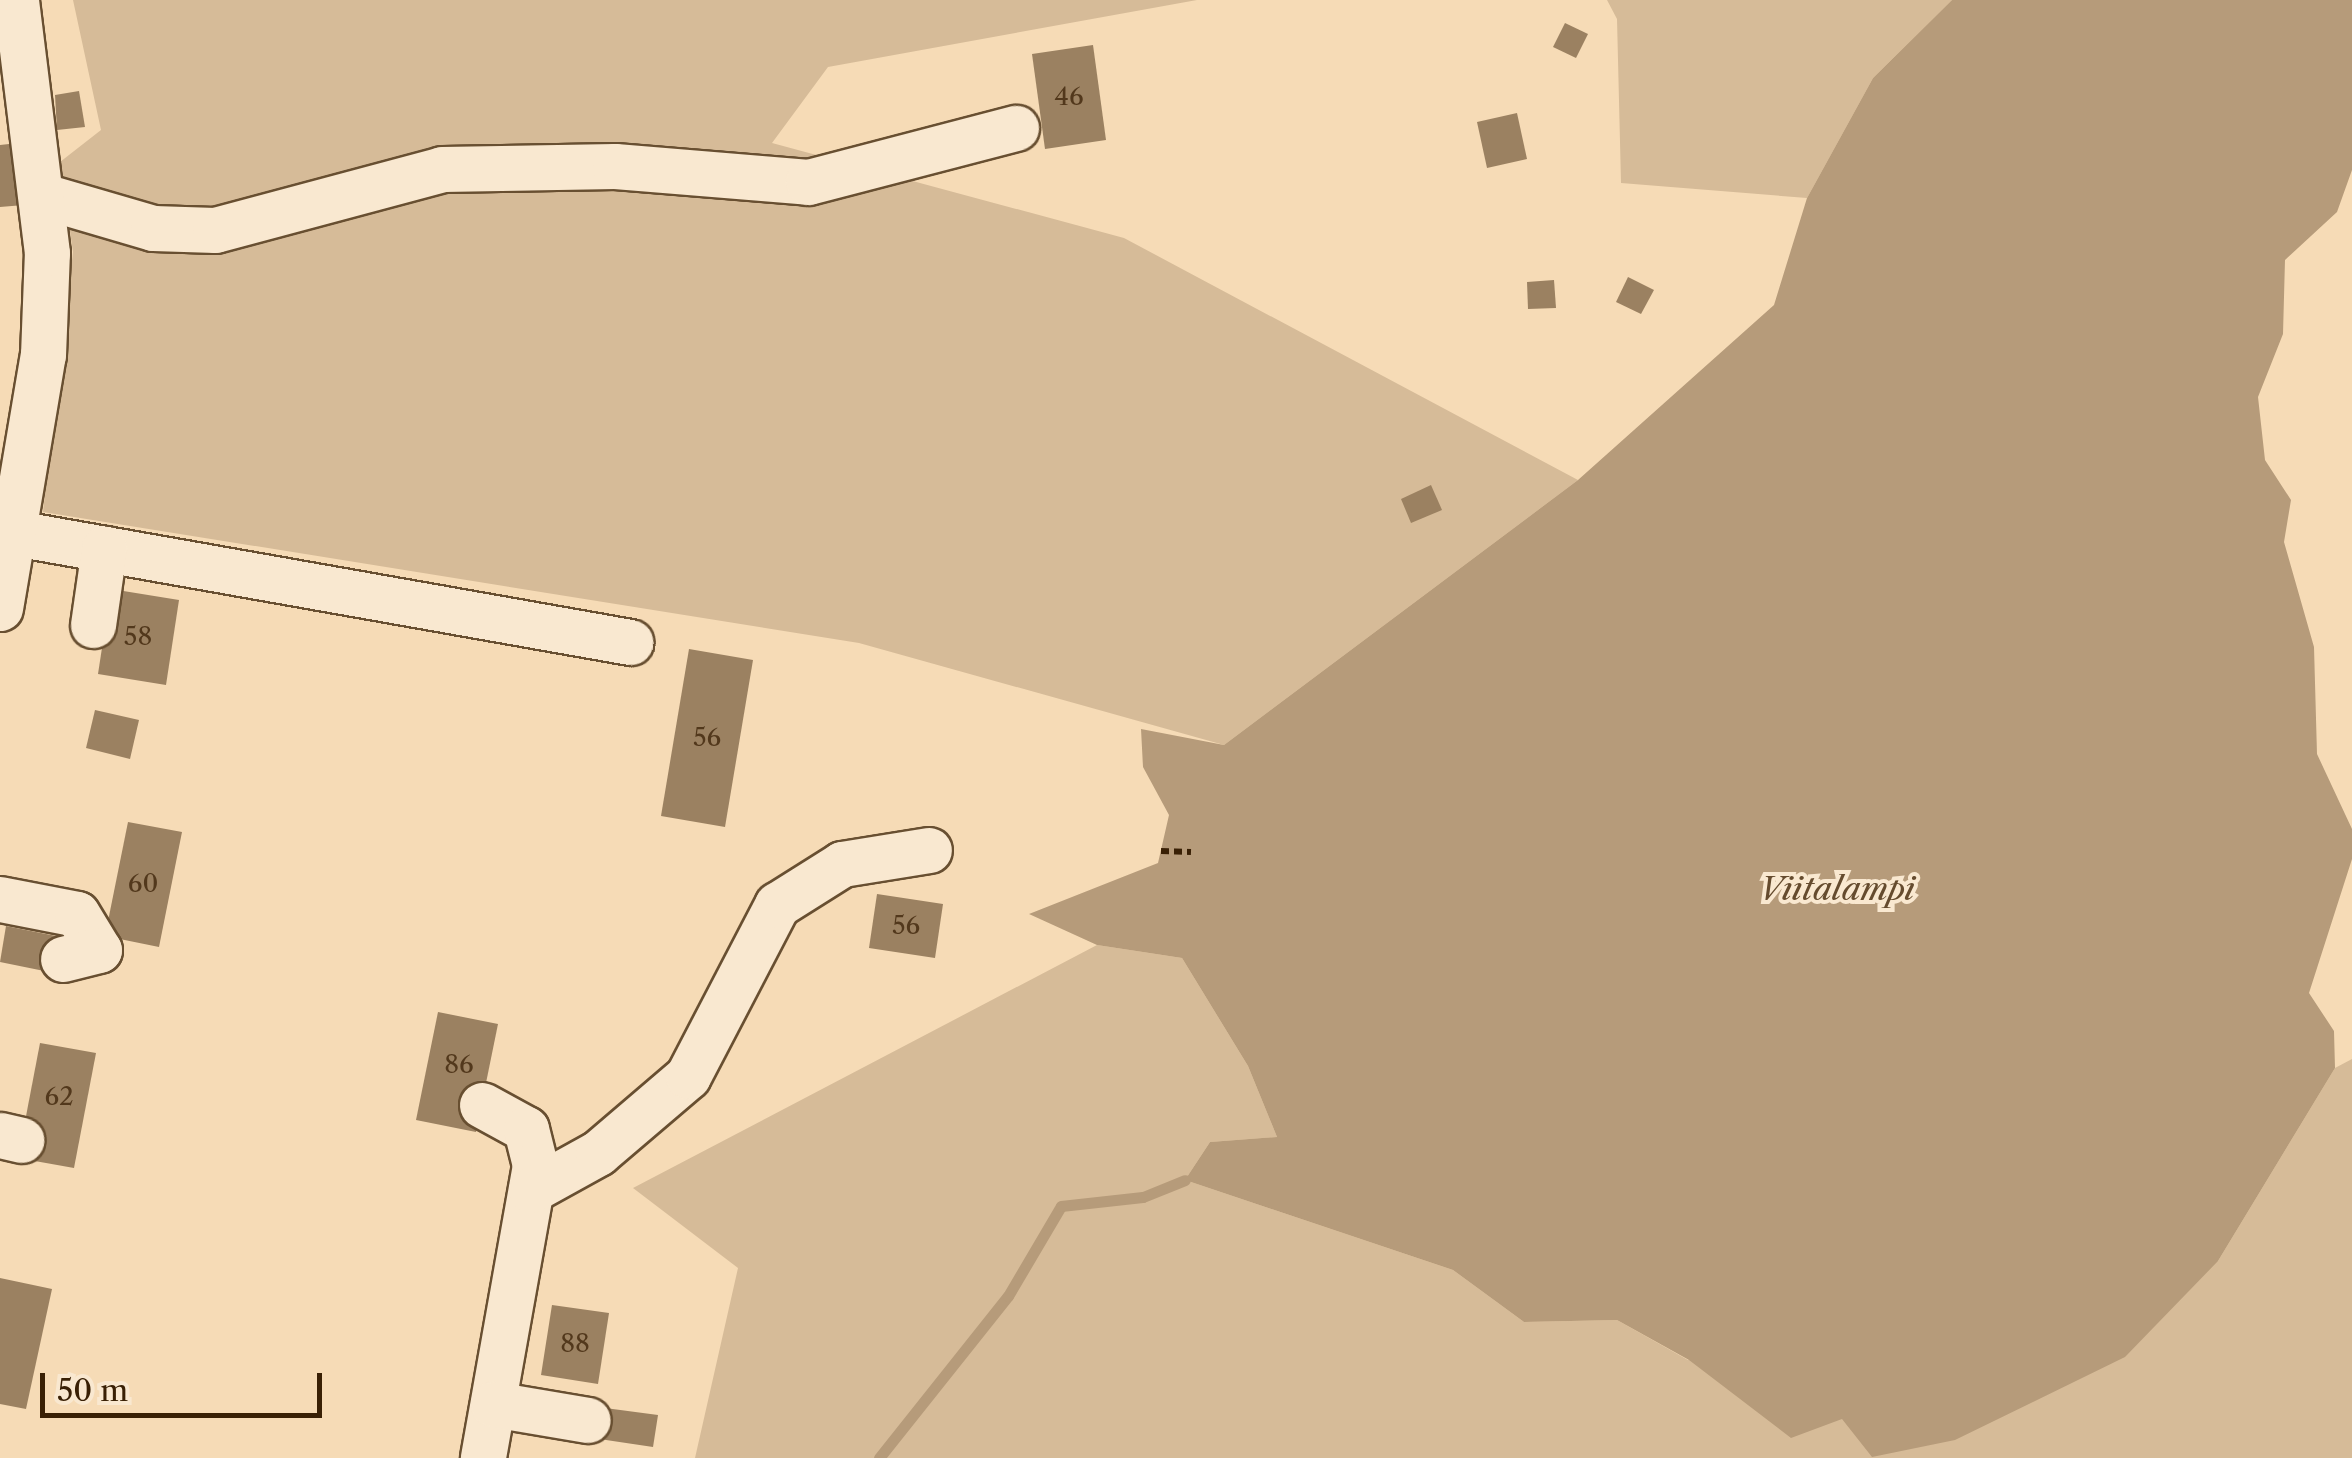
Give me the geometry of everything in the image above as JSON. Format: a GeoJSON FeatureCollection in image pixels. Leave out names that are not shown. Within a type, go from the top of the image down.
{"type":"FeatureCollection","features":[{"type":"Feature","properties":{"kind":"street"},"geometry":{"type":"LineString","coordinates":[[0,608],[15,534],[17,420],[47,197],[10,98],[16,0]]}},
{"type":"Feature","properties":{"kind":"street"},"geometry":{"type":"LineString","coordinates":[[47,197],[153,228],[214,230],[442,170],[615,166],[808,182],[1016,128]]}},
{"type":"Feature","properties":{"kind":"street"},"geometry":{"type":"LineString","coordinates":[[15,534],[630,642]]}},
{"type":"Feature","properties":{"kind":"street"},"geometry":{"type":"LineString","coordinates":[[93,625],[104,550]]}},
{"type":"Feature","properties":{"kind":"street"},"geometry":{"type":"LineString","coordinates":[[531,1190],[598,1153],[688,1076],[777,904],[842,864],[929,850]]}},
{"type":"Feature","properties":{"kind":"street"},"geometry":{"type":"LineString","coordinates":[[0,899],[77,914],[98,950],[62,959]]}},
{"type":"Feature","properties":{"kind":"street"},"geometry":{"type":"LineString","coordinates":[[482,1106],[526,1129],[531,1190],[483,1458]]}},
{"type":"Feature","properties":{"kind":"street"},"geometry":{"type":"LineString","coordinates":[[492,1404],[588,1420]]}},
{"type":"Feature","properties":{"kind":"path"},"geometry":{"type":"LineString","coordinates":[[1161,851],[1191,852]]}},
{"type":"Feature","properties":{"kind":"shaded area"},"geometry":{"type":"Polygon","coordinates":[[[73,0],[1197,0],[828,67],[772,143],[1124,238],[1578,480],[1224,745],[859,643],[43,512],[73,252],[60,162],[101,130],[73,0]]]}},
{"type":"Feature","properties":{"kind":"shaded area"},"geometry":{"type":"Polygon","coordinates":[[[1607,0],[1952,0],[1873,78],[1807,198],[1621,183],[1617,19],[1607,0]]]}},
{"type":"Feature","properties":{"kind":"shaded area"},"geometry":{"type":"Polygon","coordinates":[[[1097,945],[1182,958],[1248,1066],[1277,1137],[1210,1142],[1185,1180],[1453,1270],[1524,1322],[1617,1320],[1688,1360],[2218,1261],[2335,1068],[2352,1059],[2352,1458],[695,1458],[738,1268],[633,1188],[1097,945]]]}},
{"type":"Feature","properties":{"kind":"water","name":"Viitalampi"},"geometry":{"type":"Polygon","coordinates":[[[1952,0],[2352,0],[2352,170],[2337,212],[2285,260],[2283,334],[2258,397],[2265,460],[2291,500],[2284,542],[2314,647],[2317,754],[2352,829],[2352,859],[2309,993],[2334,1031],[2335,1068],[2218,1261],[2125,1357],[1955,1440],[1872,1457],[1842,1419],[1791,1438],[1689,1360],[1617,1320],[1524,1322],[1453,1270],[1185,1180],[1210,1142],[1277,1137],[1248,1066],[1182,958],[1097,945],[1029,914],[1158,863],[1169,815],[1143,767],[1141,729],[1224,745],[1578,480],[1774,305],[1807,198],[1873,78],[1952,0]]]}},
{"type":"Feature","properties":{"kind":"building"},"geometry":{"type":"Polygon","coordinates":[[[1565,23],[1588,34],[1576,58],[1553,47],[1565,23]]]}},
{"type":"Feature","properties":{"kind":"building"},"geometry":{"type":"Polygon","coordinates":[[[1093,45],[1106,140],[1045,149],[1032,54],[1093,45]]]}},
{"type":"Feature","properties":{"kind":"building"},"geometry":{"type":"Polygon","coordinates":[[[79,91],[85,127],[57,130],[55,95],[79,91]]]}},
{"type":"Feature","properties":{"kind":"building"},"geometry":{"type":"Polygon","coordinates":[[[1517,113],[1527,159],[1487,168],[1477,122],[1517,113]]]}},
{"type":"Feature","properties":{"kind":"building"},"geometry":{"type":"Polygon","coordinates":[[[18,143],[24,205],[0,207],[0,145],[18,143]]]}},
{"type":"Feature","properties":{"kind":"building"},"geometry":{"type":"Polygon","coordinates":[[[1628,277],[1654,290],[1641,314],[1616,302],[1628,277]]]}},
{"type":"Feature","properties":{"kind":"building"},"geometry":{"type":"Polygon","coordinates":[[[1554,280],[1556,308],[1528,309],[1527,282],[1554,280]]]}},
{"type":"Feature","properties":{"kind":"building"},"geometry":{"type":"Polygon","coordinates":[[[1431,485],[1442,510],[1411,523],[1401,499],[1431,485]]]}},
{"type":"Feature","properties":{"kind":"building"},"geometry":{"type":"Polygon","coordinates":[[[111,589],[179,600],[166,685],[98,674],[111,589]]]}},
{"type":"Feature","properties":{"kind":"building"},"geometry":{"type":"Polygon","coordinates":[[[689,649],[753,660],[725,827],[661,816],[689,649]]]}},
{"type":"Feature","properties":{"kind":"building"},"geometry":{"type":"Polygon","coordinates":[[[95,710],[139,720],[130,759],[86,748],[95,710]]]}},
{"type":"Feature","properties":{"kind":"building"},"geometry":{"type":"Polygon","coordinates":[[[128,822],[182,832],[159,947],[105,936],[128,822]]]}},
{"type":"Feature","properties":{"kind":"building"},"geometry":{"type":"Polygon","coordinates":[[[877,894],[943,904],[935,958],[869,948],[877,894]]]}},
{"type":"Feature","properties":{"kind":"building"},"geometry":{"type":"Polygon","coordinates":[[[6,926],[66,938],[59,974],[0,962],[6,926]]]}},
{"type":"Feature","properties":{"kind":"building"},"geometry":{"type":"Polygon","coordinates":[[[438,1012],[498,1024],[476,1132],[416,1120],[438,1012]]]}},
{"type":"Feature","properties":{"kind":"building"},"geometry":{"type":"Polygon","coordinates":[[[40,1043],[96,1053],[74,1168],[18,1158],[40,1043]]]}},
{"type":"Feature","properties":{"kind":"building"},"geometry":{"type":"Polygon","coordinates":[[[0,1278],[52,1289],[26,1409],[0,1404],[0,1278]]]}},
{"type":"Feature","properties":{"kind":"building"},"geometry":{"type":"Polygon","coordinates":[[[552,1305],[609,1313],[598,1384],[541,1375],[552,1305]]]}},
{"type":"Feature","properties":{"kind":"building"},"geometry":{"type":"Polygon","coordinates":[[[590,1406],[658,1415],[653,1447],[586,1437],[590,1406]]]}},
{"type":"Feature","properties":{"kind":"waterway"},"geometry":{"type":"LineString","coordinates":[[879,1458],[1008,1296],[1061,1206],[1143,1197],[1185,1180]]}}]}
